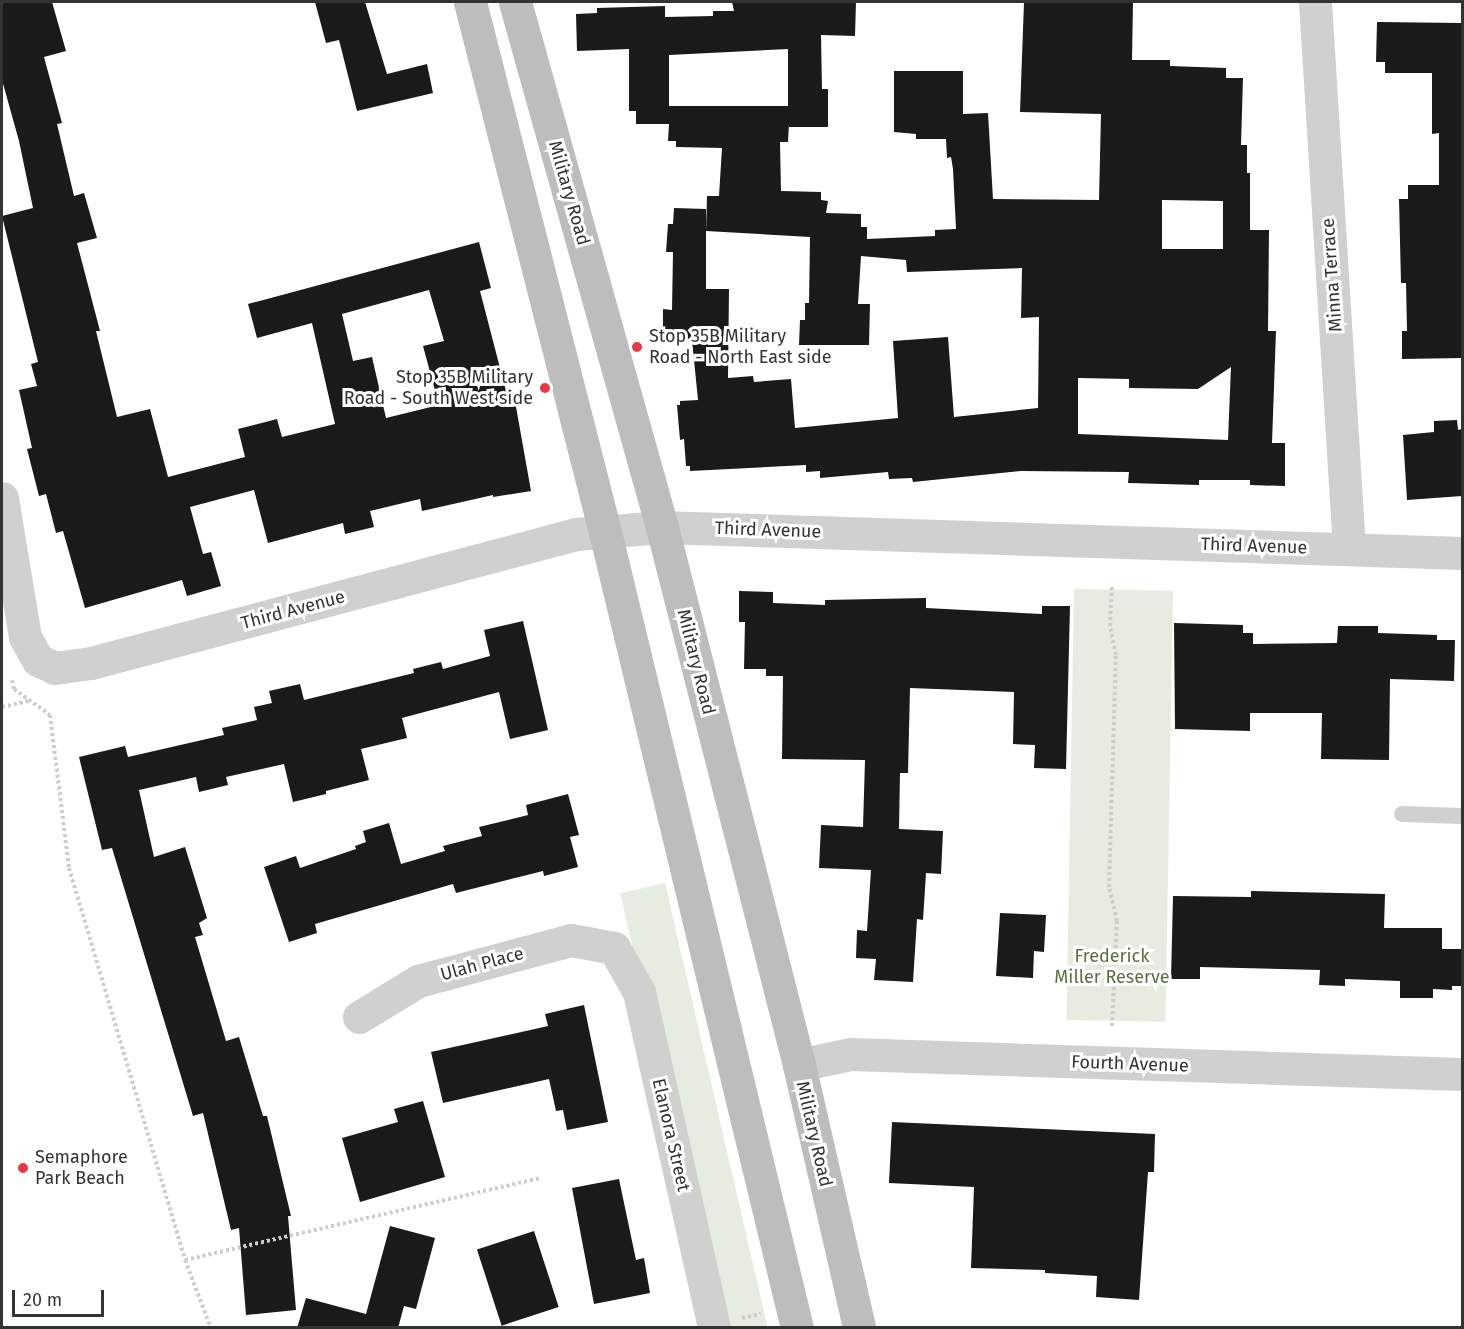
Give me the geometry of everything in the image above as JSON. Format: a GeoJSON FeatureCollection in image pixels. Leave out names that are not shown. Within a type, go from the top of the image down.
{"type":"FeatureCollection","features":[{"type":"Feature","properties":{"kind":"main road"},"geometry":{"type":"LineString","coordinates":[[470,2],[605,532],[797,1328]]}},
{"type":"Feature","properties":{"kind":"main road","name":"Military Road"},"geometry":{"type":"LineString","coordinates":[[515,2],[662,527],[799,1065],[859,1328]]}},
{"type":"Feature","properties":{"kind":"street","name":"Minna Terrace"},"geometry":{"type":"LineString","coordinates":[[1315,2],[1349,549]]}},
{"type":"Feature","properties":{"kind":"street","name":"Third Avenue"},"geometry":{"type":"LineString","coordinates":[[2,498],[25,637],[38,660],[55,668],[91,663],[576,534],[662,527],[1462,553]]}},
{"type":"Feature","properties":{"kind":"street","name":"Ulah Place"},"geometry":{"type":"LineString","coordinates":[[359,1017],[418,981],[571,940],[614,948]]}},
{"type":"Feature","properties":{"kind":"street","name":"Elanora Street"},"geometry":{"type":"LineString","coordinates":[[614,948],[639,992],[714,1328]]}},
{"type":"Feature","properties":{"kind":"street","name":"Fourth Avenue"},"geometry":{"type":"LineString","coordinates":[[799,1065],[850,1054],[1462,1074]]}},
{"type":"Feature","properties":{"kind":"lane"},"geometry":{"type":"LineString","coordinates":[[1402,814],[1462,816]]}},
{"type":"Feature","properties":{"kind":"path"},"geometry":{"type":"LineString","coordinates":[[1112,585],[1110,626],[1116,655],[1109,887],[1117,921],[1112,1026]]}},
{"type":"Feature","properties":{"kind":"path"},"geometry":{"type":"LineString","coordinates":[[2,707],[29,701]]}},
{"type":"Feature","properties":{"kind":"path"},"geometry":{"type":"LineString","coordinates":[[50,715],[69,868],[185,1260],[211,1328]]}},
{"type":"Feature","properties":{"kind":"path"},"geometry":{"type":"LineString","coordinates":[[185,1260],[540,1178]]}},
{"type":"Feature","properties":{"kind":"green space","name":"Frederick Miller Reserve"},"geometry":{"type":"Polygon","coordinates":[[[1074,589],[1173,591],[1165,1022],[1066,1020],[1074,589]]]}},
{"type":"Feature","properties":{"kind":"green space"},"geometry":{"type":"Polygon","coordinates":[[[665,883],[768,1327],[721,1328],[620,893],[665,883]]]}},
{"type":"Feature","properties":{"kind":"building"},"geometry":{"type":"Polygon","coordinates":[[[2,2],[52,2],[66,51],[44,57],[62,123],[57,124],[74,196],[84,193],[97,238],[77,243],[100,331],[96,331],[117,417],[150,409],[168,477],[245,457],[238,429],[277,419],[282,437],[335,424],[312,323],[257,338],[248,304],[479,242],[491,288],[480,291],[506,391],[513,390],[531,491],[493,497],[493,495],[422,511],[420,499],[370,511],[374,527],[345,534],[343,523],[268,543],[254,490],[190,507],[203,554],[211,552],[221,586],[187,596],[182,580],[85,608],[63,531],[56,533],[46,494],[39,496],[27,449],[32,448],[19,390],[37,386],[31,364],[38,362],[2,216],[33,208],[19,141],[2,80],[2,2]],[[429,290],[342,314],[353,361],[372,357],[386,418],[439,405],[423,346],[444,341],[429,290]]]}},
{"type":"Feature","properties":{"kind":"building"},"geometry":{"type":"Polygon","coordinates":[[[315,2],[365,2],[387,74],[427,64],[433,93],[357,111],[339,40],[326,43],[315,2]]]}},
{"type":"Feature","properties":{"kind":"building"},"geometry":{"type":"Polygon","coordinates":[[[732,2],[856,2],[855,36],[821,35],[822,89],[828,89],[828,127],[789,127],[789,123],[788,142],[780,142],[781,191],[821,192],[821,200],[828,201],[826,213],[861,214],[861,227],[867,227],[867,239],[935,236],[935,230],[956,229],[953,169],[951,157],[947,158],[946,139],[916,139],[916,134],[894,132],[894,71],[963,71],[963,114],[988,113],[993,199],[1099,200],[1101,114],[1020,112],[1024,2],[1133,2],[1132,60],[1170,60],[1170,66],[1226,68],[1226,78],[1243,78],[1241,145],[1247,145],[1247,173],[1250,173],[1250,230],[1269,230],[1268,331],[1276,331],[1272,443],[1285,443],[1285,486],[1250,485],[1250,480],[1199,480],[1199,485],[1128,483],[1129,472],[1021,471],[913,482],[912,478],[889,479],[888,472],[820,478],[820,471],[806,472],[806,465],[690,471],[690,466],[686,466],[684,439],[680,440],[677,405],[680,405],[680,401],[698,400],[692,340],[663,340],[663,309],[672,310],[673,252],[666,252],[668,224],[673,224],[674,208],[706,209],[706,231],[707,196],[719,196],[722,148],[676,147],[676,141],[668,141],[669,124],[636,124],[636,111],[629,111],[629,49],[577,51],[576,14],[597,13],[597,8],[665,6],[665,17],[713,16],[713,11],[734,11],[732,2]],[[788,49],[669,55],[669,106],[788,106],[788,49]],[[1162,200],[1162,249],[1223,249],[1223,201],[1162,200]],[[706,231],[706,289],[729,289],[728,378],[753,376],[754,382],[791,379],[795,428],[898,418],[893,341],[948,337],[954,417],[1038,408],[1039,317],[1021,318],[1022,268],[907,272],[906,260],[861,256],[858,304],[870,304],[869,345],[799,345],[800,320],[805,320],[805,303],[809,303],[810,237],[706,231]],[[1231,367],[1198,389],[1129,388],[1129,379],[1078,378],[1078,434],[1228,440],[1231,367]]]}},
{"type":"Feature","properties":{"kind":"building"},"geometry":{"type":"Polygon","coordinates":[[[1377,22],[1462,23],[1462,358],[1402,359],[1402,331],[1407,331],[1406,283],[1401,283],[1399,199],[1408,199],[1408,185],[1439,185],[1439,133],[1432,134],[1432,73],[1385,73],[1385,62],[1376,62],[1377,22]]]}},
{"type":"Feature","properties":{"kind":"building"},"geometry":{"type":"Polygon","coordinates":[[[1457,420],[1458,430],[1462,429],[1462,496],[1407,500],[1403,435],[1434,432],[1434,421],[1457,420]]]}},
{"type":"Feature","properties":{"kind":"building"},"geometry":{"type":"Polygon","coordinates":[[[739,591],[773,592],[773,603],[825,605],[825,600],[926,598],[926,608],[1042,614],[1042,606],[1070,606],[1066,769],[1034,768],[1035,745],[1013,744],[1014,692],[910,688],[908,773],[900,773],[899,829],[943,831],[941,874],[926,873],[923,920],[917,919],[913,982],[874,980],[876,959],[856,958],[857,930],[867,931],[871,870],[819,868],[821,825],[863,827],[865,760],[782,759],[783,676],[766,676],[766,669],[744,669],[745,622],[739,622],[739,591]]]}},
{"type":"Feature","properties":{"kind":"building"},"geometry":{"type":"Polygon","coordinates":[[[523,621],[548,730],[510,739],[499,692],[402,718],[407,738],[361,749],[369,780],[326,791],[326,794],[293,802],[284,764],[226,777],[228,785],[199,792],[196,777],[139,790],[154,857],[185,847],[207,918],[199,923],[203,935],[195,937],[226,1041],[239,1037],[263,1116],[267,1116],[291,1216],[288,1216],[296,1310],[246,1315],[239,1228],[231,1230],[203,1113],[193,1116],[112,848],[102,850],[79,757],[125,746],[128,757],[224,735],[222,728],[257,720],[254,707],[272,703],[269,691],[300,684],[304,700],[414,673],[413,669],[441,662],[443,669],[490,656],[484,630],[523,621]]]}},
{"type":"Feature","properties":{"kind":"building"},"geometry":{"type":"Polygon","coordinates":[[[1174,623],[1243,625],[1243,633],[1253,633],[1253,644],[1337,643],[1338,626],[1378,626],[1378,633],[1437,635],[1437,640],[1455,640],[1454,681],[1390,679],[1389,760],[1321,759],[1322,713],[1250,713],[1250,731],[1175,729],[1174,623]]]}},
{"type":"Feature","properties":{"kind":"building"},"geometry":{"type":"Polygon","coordinates":[[[568,794],[579,835],[570,837],[578,867],[544,876],[543,871],[456,893],[453,884],[315,924],[317,933],[289,942],[264,867],[296,856],[300,868],[356,849],[355,846],[366,842],[363,831],[389,823],[401,864],[445,851],[443,846],[482,836],[479,827],[528,815],[526,805],[568,794]]]}},
{"type":"Feature","properties":{"kind":"building"},"geometry":{"type":"Polygon","coordinates":[[[1251,891],[1385,894],[1384,928],[1442,928],[1442,949],[1462,949],[1462,986],[1452,986],[1452,990],[1433,989],[1433,998],[1400,998],[1400,981],[1345,979],[1345,986],[1319,985],[1320,970],[1200,967],[1200,979],[1171,979],[1173,896],[1251,897],[1251,891]]]}},
{"type":"Feature","properties":{"kind":"building"},"geometry":{"type":"Polygon","coordinates":[[[1000,913],[1046,915],[1044,952],[1034,951],[1033,978],[996,976],[1000,913]]]}},
{"type":"Feature","properties":{"kind":"building"},"geometry":{"type":"Polygon","coordinates":[[[584,1005],[608,1122],[567,1130],[563,1110],[556,1111],[549,1079],[443,1103],[431,1052],[548,1026],[545,1014],[584,1005]]]}},
{"type":"Feature","properties":{"kind":"building"},"geometry":{"type":"Polygon","coordinates":[[[423,1101],[445,1177],[360,1202],[342,1138],[398,1122],[394,1109],[423,1101]]]}},
{"type":"Feature","properties":{"kind":"building"},"geometry":{"type":"Polygon","coordinates":[[[892,1122],[1155,1134],[1154,1172],[1148,1172],[1139,1300],[1096,1297],[1097,1276],[1045,1273],[1045,1270],[971,1268],[974,1187],[889,1183],[892,1122]]]}},
{"type":"Feature","properties":{"kind":"building"},"geometry":{"type":"Polygon","coordinates":[[[619,1179],[636,1260],[644,1258],[650,1293],[594,1304],[572,1188],[619,1179]]]}},
{"type":"Feature","properties":{"kind":"building"},"geometry":{"type":"Polygon","coordinates":[[[390,1226],[435,1238],[416,1309],[404,1306],[398,1328],[297,1328],[306,1298],[366,1314],[390,1226]]]}},
{"type":"Feature","properties":{"kind":"building"},"geometry":{"type":"Polygon","coordinates":[[[534,1231],[559,1307],[502,1326],[477,1250],[534,1231]]]}},
{"type":"Feature","properties":{"kind":"place","name":"Stop 35B Military Road - North East side"},"geometry":{"type":"Point","coordinates":[637,347]}},
{"type":"Feature","properties":{"kind":"place","name":"Stop 35B Military Road - South West side"},"geometry":{"type":"Point","coordinates":[545,388]}},
{"type":"Feature","properties":{"kind":"place","name":"Semaphore Park Beach"},"geometry":{"type":"Point","coordinates":[23,1168]}}]}
